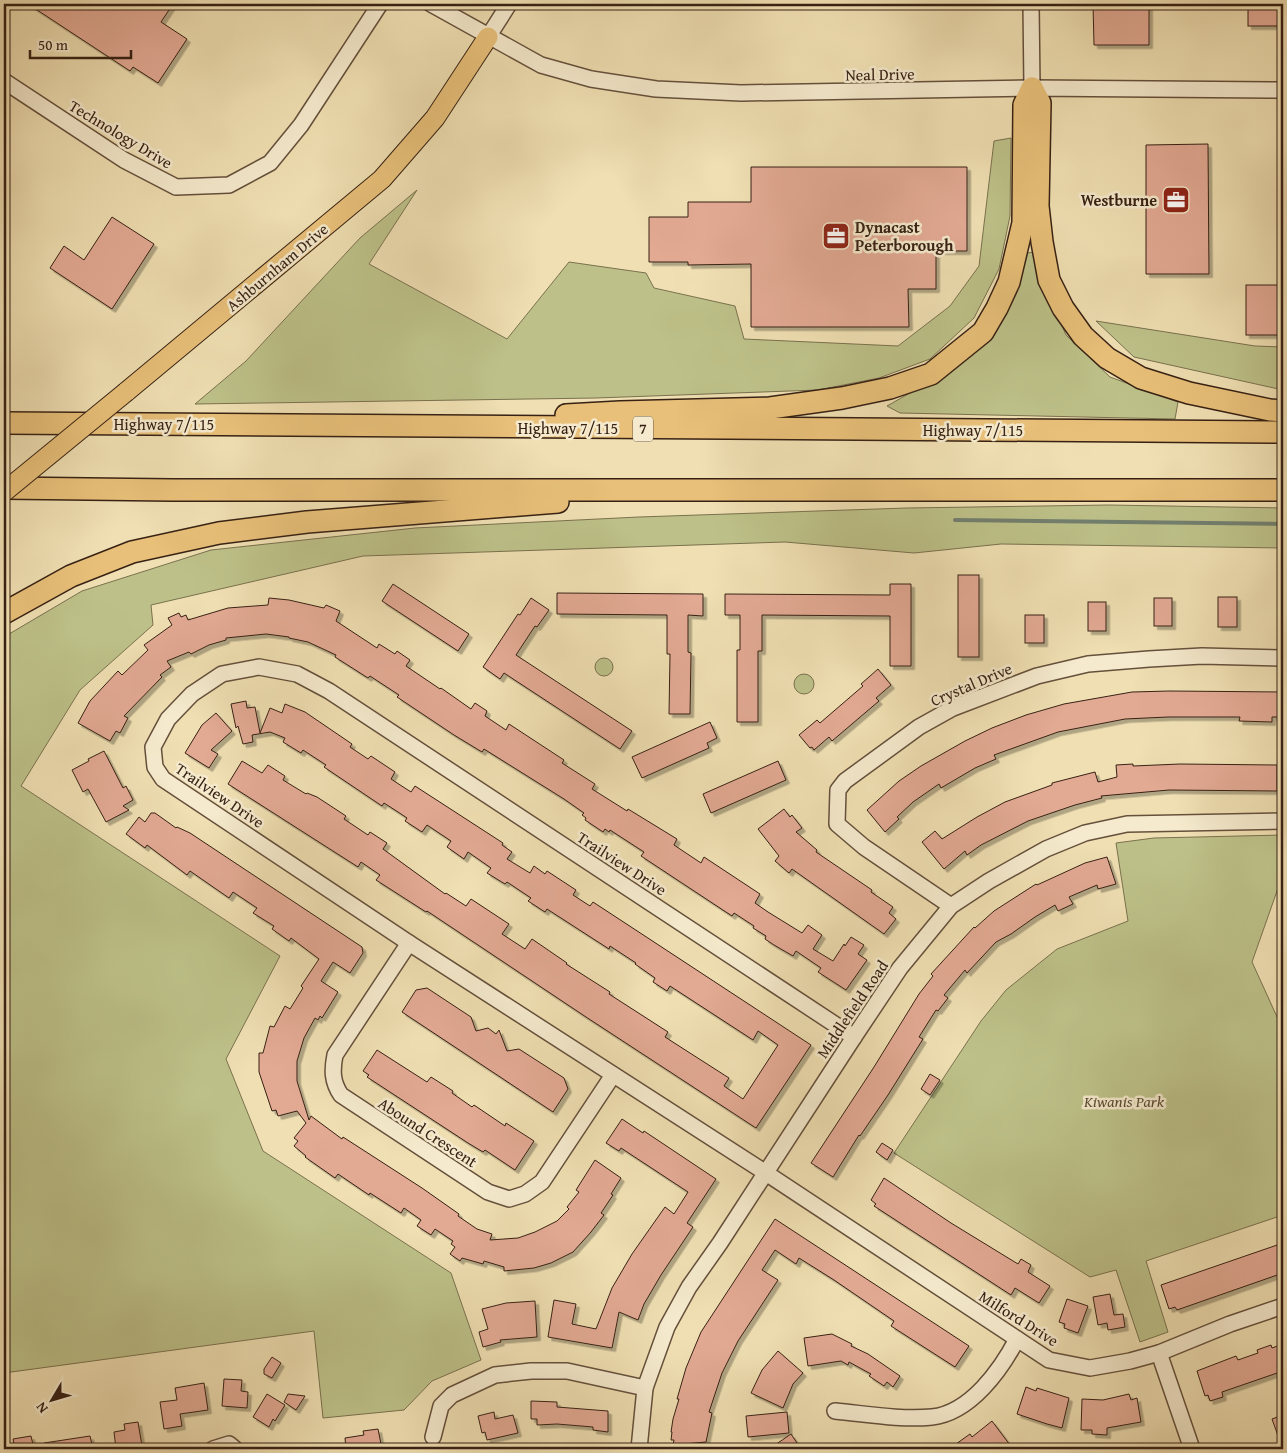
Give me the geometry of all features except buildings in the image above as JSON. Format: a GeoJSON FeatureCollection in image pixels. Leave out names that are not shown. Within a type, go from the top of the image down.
{"type":"FeatureCollection","features":[{"type":"Feature","properties":{"kind":"highway"},"geometry":{"type":"LineString","coordinates":[[1032,88],[1040,103],[1038,206],[1049,280],[1063,308],[1083,336],[1107,358],[1141,378],[1190,393],[1283,411]]}},
{"type":"Feature","properties":{"kind":"highway"},"geometry":{"type":"LineString","coordinates":[[487,427],[527,417],[620,412],[770,408],[842,398],[890,388],[931,374],[983,332],[1009,282],[1023,222],[1024,104],[1032,88]]}},
{"type":"Feature","properties":{"kind":"highway","name":"Highway 7/115"},"geometry":{"type":"LineString","coordinates":[[4,423],[1283,432]]}},
{"type":"Feature","properties":{"kind":"highway"},"geometry":{"type":"LineString","coordinates":[[4,488],[172,490],[1283,490]]}},
{"type":"Feature","properties":{"kind":"highway"},"geometry":{"type":"LineString","coordinates":[[4,613],[72,576],[132,552],[219,533],[307,522],[576,501],[714,501],[790,489]]}},
{"type":"Feature","properties":{"kind":"main road","name":"Ashburnham Drive"},"geometry":{"type":"LineString","coordinates":[[4,492],[382,179],[435,118],[488,36]]}},
{"type":"Feature","properties":{"kind":"street","name":"Technology Drive"},"geometry":{"type":"LineString","coordinates":[[4,81],[124,160],[176,187],[230,185],[270,163],[301,125],[380,4]]}},
{"type":"Feature","properties":{"kind":"street","name":"Neal Drive"},"geometry":{"type":"LineString","coordinates":[[431,4],[541,65],[591,78],[656,89],[741,93],[1032,88],[1283,90]]}},
{"type":"Feature","properties":{"kind":"street","name":"Ashburnham Drive"},"geometry":{"type":"LineString","coordinates":[[488,36],[509,4]]}},
{"type":"Feature","properties":{"kind":"street"},"geometry":{"type":"LineString","coordinates":[[1031,4],[1032,88]]}},
{"type":"Feature","properties":{"kind":"street","name":"Crystal Drive"},"geometry":{"type":"LineString","coordinates":[[951,906],[864,847],[837,824],[838,790],[844,781],[919,727],[952,708],[1037,676],[1088,664],[1123,661],[1202,656],[1283,658]]}},
{"type":"Feature","properties":{"kind":"street","name":"Trailview Drive"},"geometry":{"type":"LineString","coordinates":[[766,1172],[613,1076],[163,779],[155,767],[153,747],[168,719],[192,694],[222,674],[259,667],[297,674],[321,687],[854,1037]]}},
{"type":"Feature","properties":{"kind":"street","name":"Middlefield Road"},"geometry":{"type":"LineString","coordinates":[[639,1449],[645,1388],[667,1327],[690,1287],[900,968],[951,906],[989,881],[1030,858],[1084,833],[1127,824],[1283,821]]}},
{"type":"Feature","properties":{"kind":"street","name":"Abound Crescent"},"geometry":{"type":"LineString","coordinates":[[409,943],[335,1055],[332,1069],[335,1086],[341,1095],[480,1187],[508,1199],[525,1194],[542,1182],[613,1076]]}},
{"type":"Feature","properties":{"kind":"street","name":"Milford Drive"},"geometry":{"type":"LineString","coordinates":[[766,1172],[1049,1360],[1090,1368],[1130,1362],[1159,1353],[1230,1324],[1283,1306]]}},
{"type":"Feature","properties":{"kind":"street"},"geometry":{"type":"LineString","coordinates":[[836,1411],[885,1416],[933,1417],[952,1410],[968,1401],[985,1384],[1007,1358],[1017,1339]]}},
{"type":"Feature","properties":{"kind":"street"},"geometry":{"type":"LineString","coordinates":[[1159,1353],[1192,1449]]}},
{"type":"Feature","properties":{"kind":"street"},"geometry":{"type":"LineString","coordinates":[[433,1437],[441,1406],[452,1395],[494,1375],[531,1371],[567,1371],[645,1388]]}},
{"type":"Feature","properties":{"kind":"street"},"geometry":{"type":"LineString","coordinates":[[213,1449],[229,1444],[235,1449]]}},
{"type":"Feature","properties":{"kind":"green space"},"geometry":{"type":"Polygon","coordinates":[[[1011,138],[1010,216],[999,269],[974,318],[930,359],[879,378],[818,390],[596,398],[195,404],[246,361],[360,238],[417,190],[369,264],[507,339],[569,262],[646,273],[654,288],[735,306],[744,339],[898,346],[950,306],[979,266],[994,141],[1011,138]]]}},
{"type":"Feature","properties":{"kind":"green space"},"geometry":{"type":"Polygon","coordinates":[[[1034,252],[1046,290],[1066,335],[1110,377],[1178,402],[1175,419],[900,413],[887,406],[961,364],[991,336],[1021,254],[1034,252]]]}},
{"type":"Feature","properties":{"kind":"green space"},"geometry":{"type":"Polygon","coordinates":[[[1096,321],[1255,346],[1283,347],[1283,390],[1134,357],[1096,321]]]}},
{"type":"Feature","properties":{"kind":"green space"},"geometry":{"type":"Polygon","coordinates":[[[1109,505],[1283,508],[1283,548],[1001,544],[914,553],[785,542],[363,556],[151,605],[153,625],[80,690],[21,786],[280,956],[226,1059],[263,1151],[451,1273],[481,1360],[432,1381],[404,1410],[323,1418],[314,1331],[4,1373],[4,637],[82,591],[211,550],[415,528],[639,517],[907,508],[1109,505]]]}},
{"type":"Feature","properties":{"kind":"green space"},"geometry":{"type":"Polygon","coordinates":[[[604,658],[610,661],[613,667],[610,673],[604,676],[598,673],[595,667],[598,661],[604,658]]]}},
{"type":"Feature","properties":{"kind":"green space"},"geometry":{"type":"Polygon","coordinates":[[[804,674],[811,677],[814,684],[811,691],[804,694],[797,691],[794,684],[797,677],[804,674]]]}},
{"type":"Feature","properties":{"kind":"green space","name":"Kiwanis Park"},"geometry":{"type":"Polygon","coordinates":[[[1283,835],[1283,874],[1252,962],[1283,1030],[1283,1215],[1146,1261],[1168,1332],[1140,1342],[1116,1270],[1090,1277],[894,1153],[981,1021],[1006,990],[1057,949],[1128,921],[1116,843],[1154,838],[1283,835]]]}},
{"type":"Feature","properties":{"kind":"waterway"},"geometry":{"type":"LineString","coordinates":[[955,520],[1283,524]]}},
{"type":"Feature","properties":{"kind":"place","name":"Westburne"},"geometry":{"type":"Point","coordinates":[1176,200]}},
{"type":"Feature","properties":{"kind":"place","name":"Dynacast Peterborough"},"geometry":{"type":"Point","coordinates":[836,236]}}]}
